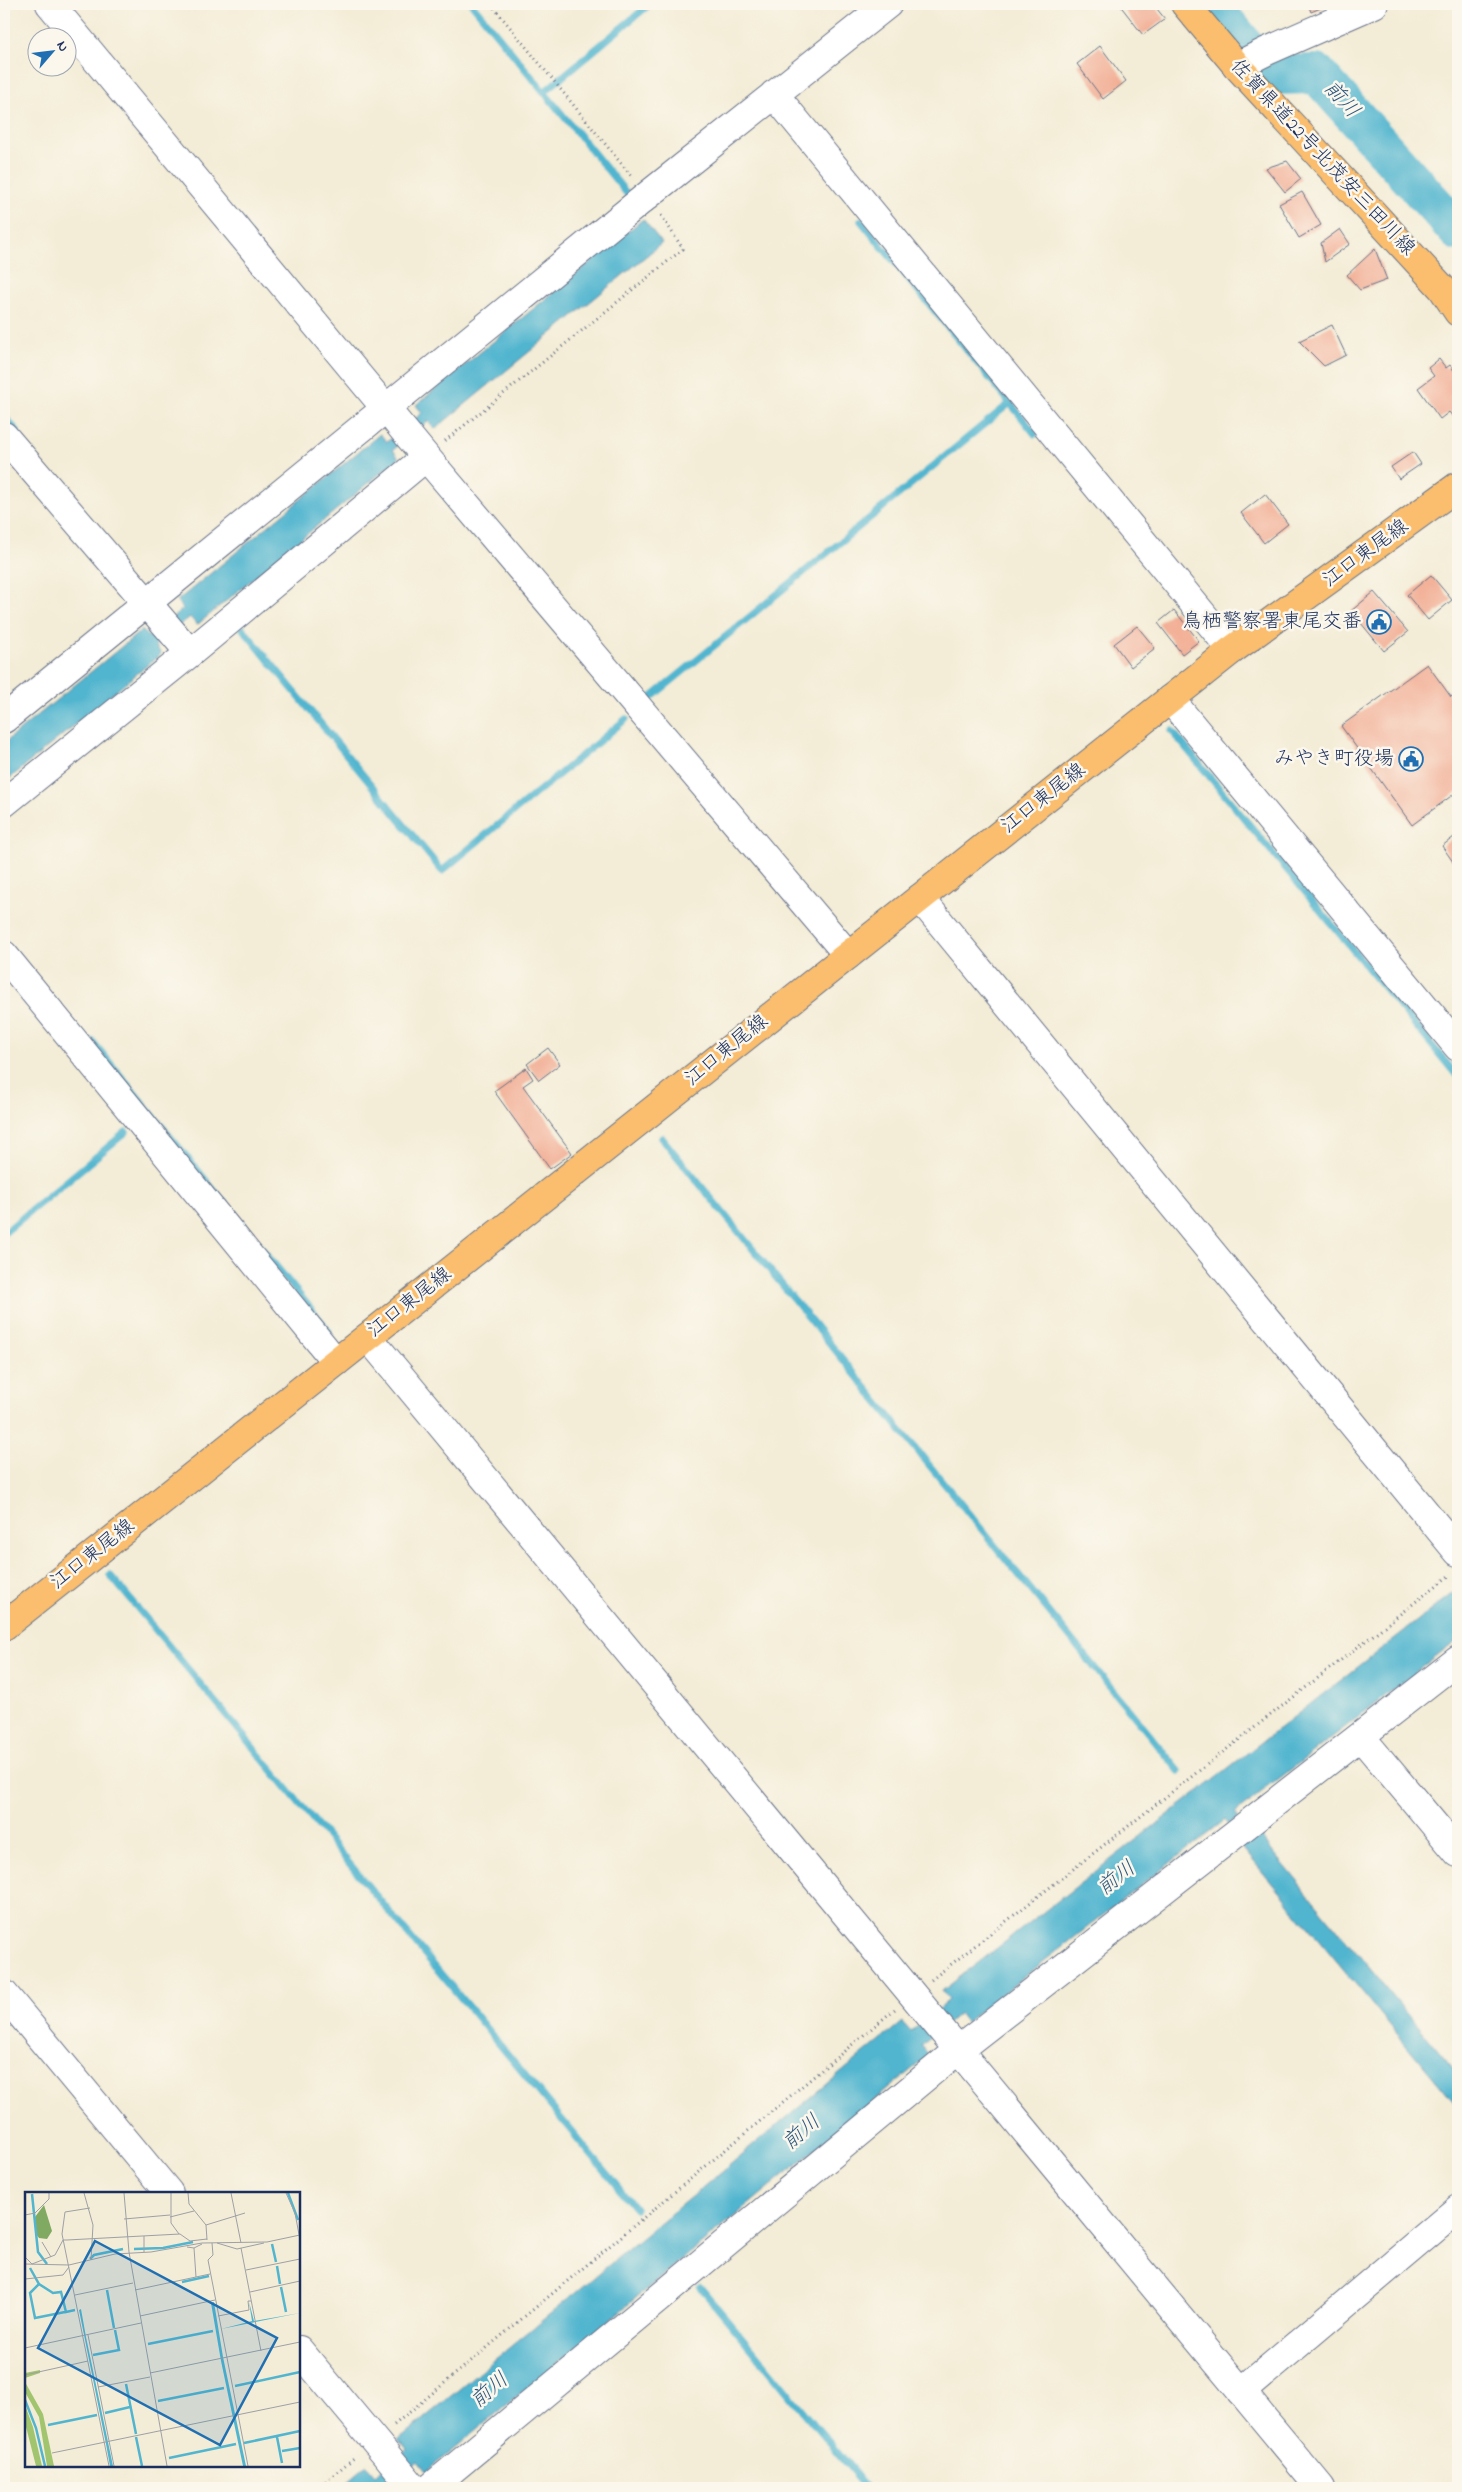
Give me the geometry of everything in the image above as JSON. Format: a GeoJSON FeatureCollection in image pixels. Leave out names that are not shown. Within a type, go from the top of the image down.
{"type":"FeatureCollection","features":[{"type":"Feature","properties":{"kind":"main road","name":"佐賀県道22号北茂安三田川線"},"geometry":{"type":"LineString","coordinates":[[1184,4],[1237,66],[1442,288],[1458,312]]}},
{"type":"Feature","properties":{"kind":"main road","name":"江口東尾線"},"geometry":{"type":"LineString","coordinates":[[4,1626],[1232,650],[1458,486]]}},
{"type":"Feature","properties":{"kind":"street"},"geometry":{"type":"LineString","coordinates":[[50,4],[406,433],[848,954]]}},
{"type":"Feature","properties":{"kind":"street"},"geometry":{"type":"LineString","coordinates":[[4,803],[190,653],[406,433],[774,94],[888,4]]}},
{"type":"Feature","properties":{"kind":"street"},"geometry":{"type":"LineString","coordinates":[[1237,66],[1374,4]]}},
{"type":"Feature","properties":{"kind":"street"},"geometry":{"type":"LineString","coordinates":[[774,94],[1232,650]]}},
{"type":"Feature","properties":{"kind":"street"},"geometry":{"type":"LineString","coordinates":[[4,720],[161,619],[406,433]]}},
{"type":"Feature","properties":{"kind":"street"},"geometry":{"type":"LineString","coordinates":[[4,436],[190,653]]}},
{"type":"Feature","properties":{"kind":"street"},"geometry":{"type":"LineString","coordinates":[[1170,699],[1458,1047]]}},
{"type":"Feature","properties":{"kind":"street"},"geometry":{"type":"LineString","coordinates":[[920,898],[1454,1563]]}},
{"type":"Feature","properties":{"kind":"street"},"geometry":{"type":"LineString","coordinates":[[4,955],[336,1362]]}},
{"type":"Feature","properties":{"kind":"street"},"geometry":{"type":"LineString","coordinates":[[368,1337],[1321,2488]]}},
{"type":"Feature","properties":{"kind":"street"},"geometry":{"type":"LineString","coordinates":[[430,2488],[935,2022],[1361,1737],[1458,1660]]}},
{"type":"Feature","properties":{"kind":"street"},"geometry":{"type":"LineString","coordinates":[[1361,1737],[1458,1853]]}},
{"type":"Feature","properties":{"kind":"street"},"geometry":{"type":"LineString","coordinates":[[4,1994],[168,2192]]}},
{"type":"Feature","properties":{"kind":"street"},"geometry":{"type":"LineString","coordinates":[[1241,2392],[1458,2209]]}},
{"type":"Feature","properties":{"kind":"street"},"geometry":{"type":"LineString","coordinates":[[300,2351],[395,2466]]}},
{"type":"Feature","properties":{"kind":"path"},"geometry":{"type":"LineString","coordinates":[[491,4],[559,86]]}},
{"type":"Feature","properties":{"kind":"path"},"geometry":{"type":"LineString","coordinates":[[318,2488],[395,2466],[935,2022],[1454,1563]]}},
{"type":"Feature","properties":{"kind":"water"},"geometry":{"type":"Polygon","coordinates":[[[643,219],[662,243],[435,429],[428,421],[393,450],[399,458],[197,625],[190,617],[155,645],[161,654],[4,783],[4,743],[142,630],[149,637],[183,609],[177,601],[380,434],[387,442],[422,413],[416,405],[643,219]]]}},
{"type":"Feature","properties":{"kind":"water"},"geometry":{"type":"Polygon","coordinates":[[[1458,1589],[1458,1639],[1235,1813],[1238,1817],[1229,1825],[1225,1820],[966,2022],[959,2013],[921,2045],[929,2055],[426,2472],[418,2462],[386,2488],[340,2488],[367,2465],[376,2475],[407,2449],[399,2439],[902,2022],[911,2032],[949,2000],[942,1991],[1458,1589]]]}},
{"type":"Feature","properties":{"kind":"water"},"geometry":{"type":"Polygon","coordinates":[[[1256,1831],[1458,2075],[1458,2107],[1240,1845],[1256,1831]]]}},
{"type":"Feature","properties":{"kind":"building"},"geometry":{"type":"Polygon","coordinates":[[[1119,4],[1153,4],[1165,19],[1143,35],[1119,4]]]}},
{"type":"Feature","properties":{"kind":"building"},"geometry":{"type":"Polygon","coordinates":[[[1308,4],[1330,4],[1311,12],[1308,4]]]}},
{"type":"Feature","properties":{"kind":"building"},"geometry":{"type":"Polygon","coordinates":[[[1100,46],[1126,81],[1103,99],[1077,64],[1100,46]]]}},
{"type":"Feature","properties":{"kind":"building"},"geometry":{"type":"Polygon","coordinates":[[[1287,161],[1301,179],[1285,192],[1266,168],[1287,161]]]}},
{"type":"Feature","properties":{"kind":"building"},"geometry":{"type":"Polygon","coordinates":[[[1302,192],[1321,225],[1299,238],[1279,204],[1302,192]]]}},
{"type":"Feature","properties":{"kind":"building"},"geometry":{"type":"Polygon","coordinates":[[[1340,229],[1350,244],[1325,262],[1321,243],[1340,229]]]}},
{"type":"Feature","properties":{"kind":"building"},"geometry":{"type":"Polygon","coordinates":[[[1375,249],[1387,280],[1360,290],[1347,275],[1375,249]]]}},
{"type":"Feature","properties":{"kind":"building"},"geometry":{"type":"Polygon","coordinates":[[[1332,325],[1346,355],[1324,366],[1299,341],[1332,325]]]}},
{"type":"Feature","properties":{"kind":"building"},"geometry":{"type":"Polygon","coordinates":[[[1439,359],[1446,368],[1450,365],[1458,376],[1458,415],[1454,418],[1449,412],[1440,419],[1418,388],[1434,376],[1428,368],[1439,359]]]}},
{"type":"Feature","properties":{"kind":"building"},"geometry":{"type":"Polygon","coordinates":[[[1413,452],[1421,464],[1399,479],[1391,467],[1413,452]]]}},
{"type":"Feature","properties":{"kind":"building"},"geometry":{"type":"Polygon","coordinates":[[[1265,494],[1288,524],[1264,543],[1241,513],[1265,494]]]}},
{"type":"Feature","properties":{"kind":"building"},"geometry":{"type":"Polygon","coordinates":[[[1431,575],[1452,600],[1428,620],[1407,595],[1431,575]]]}},
{"type":"Feature","properties":{"kind":"building"},"geometry":{"type":"Polygon","coordinates":[[[1374,592],[1408,632],[1384,651],[1351,611],[1374,592]]]}},
{"type":"Feature","properties":{"kind":"building"},"geometry":{"type":"Polygon","coordinates":[[[1174,610],[1199,641],[1182,654],[1158,623],[1174,610]]]}},
{"type":"Feature","properties":{"kind":"building"},"geometry":{"type":"Polygon","coordinates":[[[1137,626],[1155,648],[1131,667],[1114,644],[1137,626]]]}},
{"type":"Feature","properties":{"kind":"building","name":"みやき町役場"},"geometry":{"type":"Polygon","coordinates":[[[1427,664],[1451,697],[1458,691],[1458,791],[1412,825],[1341,726],[1427,664]]]}},
{"type":"Feature","properties":{"kind":"building"},"geometry":{"type":"Polygon","coordinates":[[[1458,834],[1458,869],[1442,846],[1458,834]]]}},
{"type":"Feature","properties":{"kind":"building"},"geometry":{"type":"Polygon","coordinates":[[[548,1048],[560,1064],[539,1080],[527,1064],[548,1048]]]}},
{"type":"Feature","properties":{"kind":"building"},"geometry":{"type":"Polygon","coordinates":[[[526,1068],[533,1079],[523,1086],[572,1153],[550,1169],[494,1091],[526,1068]]]}},
{"type":"Feature","properties":{"kind":"waterway"},"geometry":{"type":"LineString","coordinates":[[472,4],[544,92]]}},
{"type":"Feature","properties":{"kind":"waterway"},"geometry":{"type":"LineString","coordinates":[[628,195],[544,92],[650,4]]}},
{"type":"Feature","properties":{"kind":"waterway","name":"前川"},"geometry":{"type":"LineString","coordinates":[[1210,4],[1269,75],[1317,74],[1458,231]]}},
{"type":"Feature","properties":{"kind":"waterway"},"geometry":{"type":"LineString","coordinates":[[861,221],[1010,403]]}},
{"type":"Feature","properties":{"kind":"waterway"},"geometry":{"type":"LineString","coordinates":[[647,701],[1010,403],[1035,434]]}},
{"type":"Feature","properties":{"kind":"waterway"},"geometry":{"type":"LineString","coordinates":[[4,416],[17,431]]}},
{"type":"Feature","properties":{"kind":"waterway"},"geometry":{"type":"LineString","coordinates":[[243,629],[442,871],[626,719]]}},
{"type":"Feature","properties":{"kind":"waterway"},"geometry":{"type":"LineString","coordinates":[[1172,731],[1458,1077]]}},
{"type":"Feature","properties":{"kind":"waterway"},"geometry":{"type":"LineString","coordinates":[[93,1042],[329,1331]]}},
{"type":"Feature","properties":{"kind":"waterway"},"geometry":{"type":"LineString","coordinates":[[4,1233],[126,1132]]}},
{"type":"Feature","properties":{"kind":"waterway"},"geometry":{"type":"LineString","coordinates":[[662,1138],[1179,1771]]}},
{"type":"Feature","properties":{"kind":"waterway"},"geometry":{"type":"LineString","coordinates":[[110,1575],[636,2209]]}},
{"type":"Feature","properties":{"kind":"waterway"},"geometry":{"type":"LineString","coordinates":[[700,2287],[867,2488]]}},
{"type":"Feature","properties":{"kind":"place","name":"鳥栖警察署東尾交番"},"geometry":{"type":"Point","coordinates":[1379,622]}},
{"type":"Feature","properties":{"kind":"place","name":"みやき町役場"},"geometry":{"type":"Point","coordinates":[1411,759]}}]}
